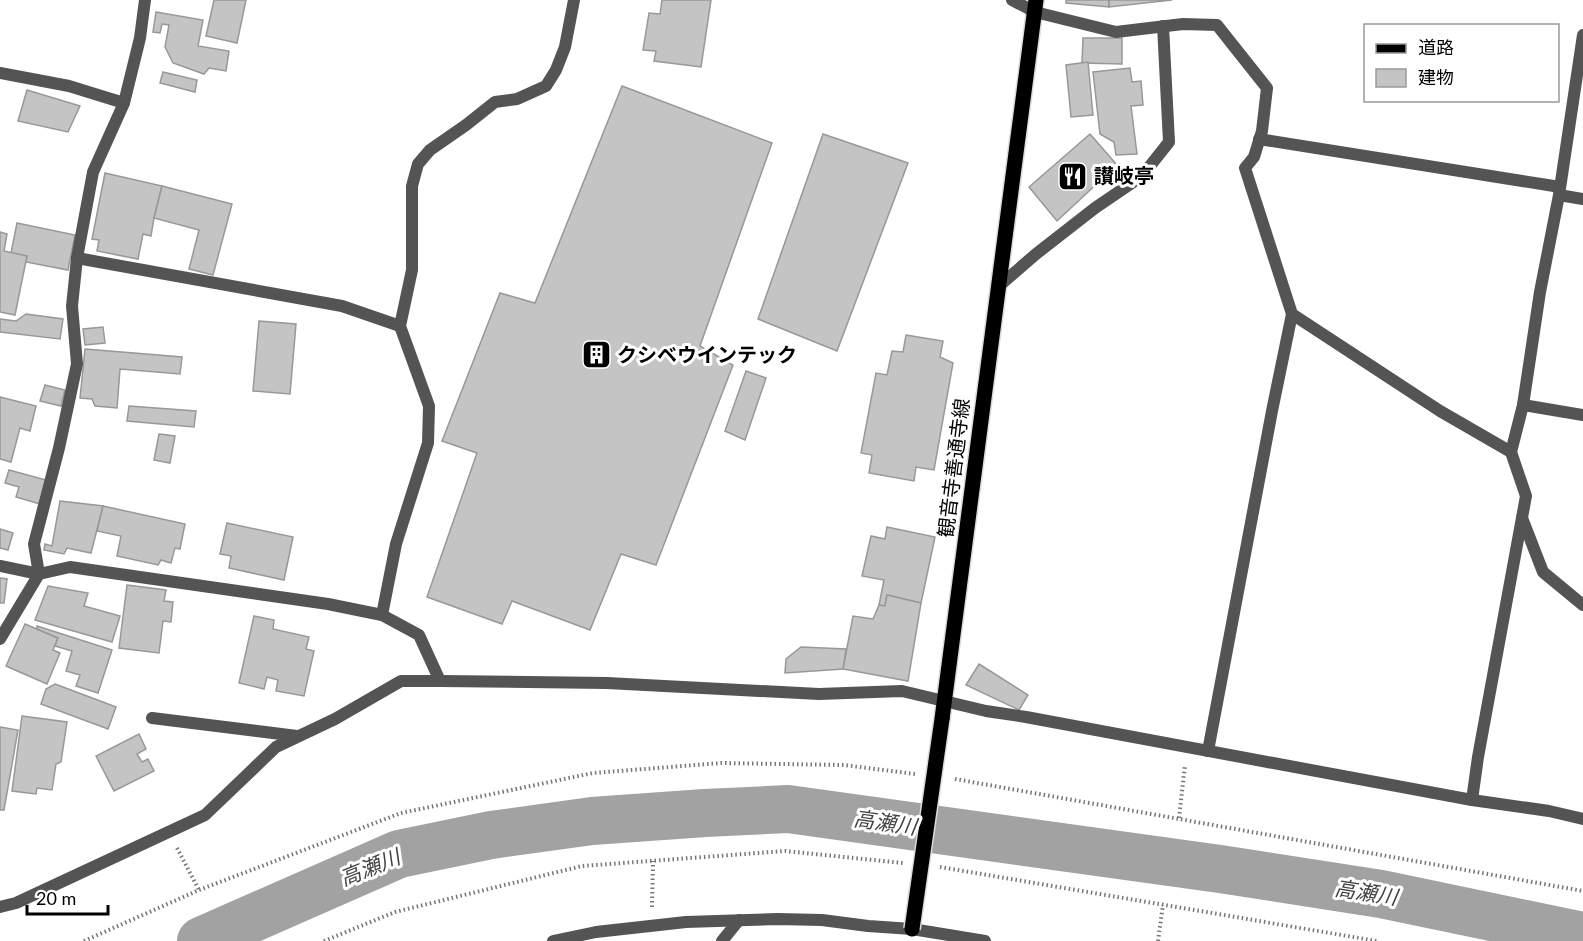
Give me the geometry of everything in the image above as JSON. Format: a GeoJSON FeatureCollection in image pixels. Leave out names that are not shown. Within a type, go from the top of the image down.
{"type":"FeatureCollection","features":[{"type":"Feature","properties":{"kind":"main road","name":"観音寺善通寺線"},"geometry":{"type":"LineString","coordinates":[[911,935],[945,701],[1035,6]]}},
{"type":"Feature","properties":{"kind":"street"},"geometry":{"type":"LineString","coordinates":[[0,639],[39,574],[34,544],[59,448],[77,364],[72,306],[77,258],[93,172],[124,103],[140,38],[145,0]]}},
{"type":"Feature","properties":{"kind":"street"},"geometry":{"type":"LineString","coordinates":[[382,615],[396,544],[428,443],[429,406],[400,326],[412,270],[412,186],[418,164],[430,150],[495,102],[517,99],[546,86],[566,47],[574,0]]}},
{"type":"Feature","properties":{"kind":"street"},"geometry":{"type":"LineString","coordinates":[[1012,0],[1116,32],[1183,24],[1217,25],[1267,88],[1262,131],[1254,156],[1245,168],[1292,314],[1208,751]]}},
{"type":"Feature","properties":{"kind":"street"},"geometry":{"type":"LineString","coordinates":[[999,286],[1095,208],[1142,176],[1169,142],[1163,26]]}},
{"type":"Feature","properties":{"kind":"street"},"geometry":{"type":"LineString","coordinates":[[1472,801],[1526,496],[1511,452],[1523,405],[1540,292],[1560,191],[1583,35]]}},
{"type":"Feature","properties":{"kind":"street"},"geometry":{"type":"LineString","coordinates":[[0,73],[69,86],[124,103]]}},
{"type":"Feature","properties":{"kind":"street"},"geometry":{"type":"LineString","coordinates":[[1259,139],[1560,191],[1583,199]]}},
{"type":"Feature","properties":{"kind":"street"},"geometry":{"type":"LineString","coordinates":[[77,258],[342,306],[400,326]]}},
{"type":"Feature","properties":{"kind":"street"},"geometry":{"type":"LineString","coordinates":[[1292,314],[1440,411],[1511,452]]}},
{"type":"Feature","properties":{"kind":"street"},"geometry":{"type":"LineString","coordinates":[[1523,405],[1583,415]]}},
{"type":"Feature","properties":{"kind":"street"},"geometry":{"type":"LineString","coordinates":[[1522,517],[1543,572],[1583,605]]}},
{"type":"Feature","properties":{"kind":"street"},"geometry":{"type":"LineString","coordinates":[[0,566],[39,574],[70,567],[328,604],[382,615],[419,635],[440,681]]}},
{"type":"Feature","properties":{"kind":"street"},"geometry":{"type":"LineString","coordinates":[[0,907],[16,903],[205,815],[276,747],[335,718],[401,681],[607,683],[819,694],[902,691],[986,711],[1472,801],[1549,811],[1583,819]]}},
{"type":"Feature","properties":{"kind":"street"},"geometry":{"type":"LineString","coordinates":[[152,718],[298,736]]}},
{"type":"Feature","properties":{"kind":"street"},"geometry":{"type":"LineString","coordinates":[[553,941],[596,932],[686,922],[777,919],[822,920],[911,935],[985,941]]}},
{"type":"Feature","properties":{"kind":"street"},"geometry":{"type":"LineString","coordinates":[[722,941],[739,920]]}},
{"type":"Feature","properties":{"kind":"path"},"geometry":{"type":"LineString","coordinates":[[1179,818],[1187,747]]}},
{"type":"Feature","properties":{"kind":"path"},"geometry":{"type":"LineString","coordinates":[[84,941],[199,890],[401,813],[593,772],[721,763],[844,765],[921,775]]}},
{"type":"Feature","properties":{"kind":"path"},"geometry":{"type":"LineString","coordinates":[[954,779],[1583,891]]}},
{"type":"Feature","properties":{"kind":"path"},"geometry":{"type":"LineString","coordinates":[[169,832],[199,890]]}},
{"type":"Feature","properties":{"kind":"path"},"geometry":{"type":"LineString","coordinates":[[324,941],[394,912],[582,866],[785,851],[910,864]]}},
{"type":"Feature","properties":{"kind":"path"},"geometry":{"type":"LineString","coordinates":[[652,926],[653,861]]}},
{"type":"Feature","properties":{"kind":"path"},"geometry":{"type":"LineString","coordinates":[[933,867],[956,869],[1377,941]]}},
{"type":"Feature","properties":{"kind":"path"},"geometry":{"type":"LineString","coordinates":[[1158,941],[1163,905]]}},
{"type":"Feature","properties":{"kind":"building"},"geometry":{"type":"Polygon","coordinates":[[[214,0],[246,0],[237,43],[206,36],[214,0]]]}},
{"type":"Feature","properties":{"kind":"building"},"geometry":{"type":"Polygon","coordinates":[[[662,0],[711,0],[701,67],[654,61],[656,51],[643,50],[649,13],[660,14],[662,0]]]}},
{"type":"Feature","properties":{"kind":"building"},"geometry":{"type":"Polygon","coordinates":[[[1066,0],[1109,0],[1109,7],[1066,3],[1066,0]]]}},
{"type":"Feature","properties":{"kind":"building"},"geometry":{"type":"Polygon","coordinates":[[[1109,0],[1172,0],[1109,7],[1109,0]]]}},
{"type":"Feature","properties":{"kind":"building"},"geometry":{"type":"Polygon","coordinates":[[[156,12],[203,20],[198,46],[229,51],[226,71],[209,68],[204,74],[173,63],[165,47],[169,25],[162,24],[160,33],[153,32],[156,12]]]}},
{"type":"Feature","properties":{"kind":"building"},"geometry":{"type":"Polygon","coordinates":[[[1083,38],[1122,38],[1122,64],[1082,63],[1083,38]]]}},
{"type":"Feature","properties":{"kind":"building"},"geometry":{"type":"Polygon","coordinates":[[[1088,62],[1093,115],[1071,117],[1066,65],[1088,62]]]}},
{"type":"Feature","properties":{"kind":"building"},"geometry":{"type":"Polygon","coordinates":[[[1130,68],[1132,82],[1141,81],[1143,105],[1131,106],[1137,154],[1116,155],[1114,142],[1100,134],[1093,72],[1130,68]]]}},
{"type":"Feature","properties":{"kind":"building"},"geometry":{"type":"Polygon","coordinates":[[[163,72],[197,80],[195,92],[160,83],[163,72]]]}},
{"type":"Feature","properties":{"kind":"building","name":"クシベウインテック"},"geometry":{"type":"Polygon","coordinates":[[[622,86],[772,143],[700,346],[733,365],[656,565],[621,554],[590,630],[512,601],[502,624],[427,597],[477,453],[442,441],[500,293],[535,303],[622,86]]]}},
{"type":"Feature","properties":{"kind":"building"},"geometry":{"type":"Polygon","coordinates":[[[27,90],[80,106],[68,132],[18,121],[27,90]]]}},
{"type":"Feature","properties":{"kind":"building"},"geometry":{"type":"Polygon","coordinates":[[[823,134],[908,163],[837,351],[758,319],[823,134]]]}},
{"type":"Feature","properties":{"kind":"building","name":"讃岐亭"},"geometry":{"type":"Polygon","coordinates":[[[1090,134],[1117,165],[1057,221],[1029,187],[1090,134]]]}},
{"type":"Feature","properties":{"kind":"building"},"geometry":{"type":"Polygon","coordinates":[[[105,173],[162,186],[151,236],[143,234],[138,259],[97,251],[99,240],[92,239],[105,173]]]}},
{"type":"Feature","properties":{"kind":"building"},"geometry":{"type":"Polygon","coordinates":[[[162,186],[232,204],[213,275],[189,269],[199,230],[154,218],[162,186]]]}},
{"type":"Feature","properties":{"kind":"building"},"geometry":{"type":"Polygon","coordinates":[[[17,223],[75,235],[68,270],[26,262],[27,256],[11,253],[17,223]]]}},
{"type":"Feature","properties":{"kind":"building"},"geometry":{"type":"Polygon","coordinates":[[[0,232],[7,234],[4,251],[27,256],[15,315],[0,312],[0,232]]]}},
{"type":"Feature","properties":{"kind":"building"},"geometry":{"type":"Polygon","coordinates":[[[26,314],[63,319],[60,339],[0,332],[0,319],[16,321],[26,314]]]}},
{"type":"Feature","properties":{"kind":"building"},"geometry":{"type":"Polygon","coordinates":[[[259,321],[296,324],[290,394],[253,391],[259,321]]]}},
{"type":"Feature","properties":{"kind":"building"},"geometry":{"type":"Polygon","coordinates":[[[103,327],[105,343],[85,345],[83,329],[103,327]]]}},
{"type":"Feature","properties":{"kind":"building"},"geometry":{"type":"Polygon","coordinates":[[[906,335],[943,341],[940,357],[953,363],[934,470],[916,467],[914,481],[869,473],[872,455],[861,453],[876,373],[887,375],[892,351],[903,352],[906,335]]]}},
{"type":"Feature","properties":{"kind":"building"},"geometry":{"type":"Polygon","coordinates":[[[85,349],[182,357],[180,374],[120,369],[117,408],[95,406],[92,399],[80,398],[85,349]]]}},
{"type":"Feature","properties":{"kind":"building"},"geometry":{"type":"Polygon","coordinates":[[[746,371],[766,378],[745,440],[725,431],[746,371]]]}},
{"type":"Feature","properties":{"kind":"building"},"geometry":{"type":"Polygon","coordinates":[[[45,385],[65,390],[61,406],[40,401],[45,385]]]}},
{"type":"Feature","properties":{"kind":"building"},"geometry":{"type":"Polygon","coordinates":[[[0,397],[36,406],[30,431],[20,428],[11,462],[0,459],[0,397]]]}},
{"type":"Feature","properties":{"kind":"building"},"geometry":{"type":"Polygon","coordinates":[[[129,406],[196,411],[194,427],[127,421],[129,406]]]}},
{"type":"Feature","properties":{"kind":"building"},"geometry":{"type":"Polygon","coordinates":[[[159,434],[175,436],[170,463],[154,460],[159,434]]]}},
{"type":"Feature","properties":{"kind":"building"},"geometry":{"type":"Polygon","coordinates":[[[9,470],[46,480],[40,504],[16,497],[19,487],[5,483],[9,470]]]}},
{"type":"Feature","properties":{"kind":"building"},"geometry":{"type":"Polygon","coordinates":[[[60,501],[103,506],[91,553],[67,548],[64,554],[44,550],[45,544],[52,546],[60,501]]]}},
{"type":"Feature","properties":{"kind":"building"},"geometry":{"type":"Polygon","coordinates":[[[103,506],[185,524],[180,549],[175,548],[171,563],[161,560],[158,565],[117,556],[121,536],[97,531],[103,506]]]}},
{"type":"Feature","properties":{"kind":"building"},"geometry":{"type":"Polygon","coordinates":[[[227,523],[293,537],[284,580],[229,568],[231,556],[220,554],[227,523]]]}},
{"type":"Feature","properties":{"kind":"building"},"geometry":{"type":"Polygon","coordinates":[[[887,527],[935,537],[921,603],[887,595],[885,606],[879,605],[884,580],[862,576],[871,536],[885,539],[887,527]]]}},
{"type":"Feature","properties":{"kind":"building"},"geometry":{"type":"Polygon","coordinates":[[[0,529],[13,533],[8,550],[0,548],[0,529]]]}},
{"type":"Feature","properties":{"kind":"building"},"geometry":{"type":"Polygon","coordinates":[[[0,578],[7,579],[4,603],[0,603],[0,578]]]}},
{"type":"Feature","properties":{"kind":"building"},"geometry":{"type":"Polygon","coordinates":[[[127,585],[166,590],[164,601],[173,602],[171,622],[163,621],[159,653],[119,648],[127,585]]]}},
{"type":"Feature","properties":{"kind":"building"},"geometry":{"type":"Polygon","coordinates":[[[48,586],[88,593],[84,606],[120,616],[112,642],[35,620],[48,586]]]}},
{"type":"Feature","properties":{"kind":"building"},"geometry":{"type":"Polygon","coordinates":[[[887,595],[921,603],[908,681],[843,669],[853,616],[873,619],[879,605],[885,606],[887,595]]]}},
{"type":"Feature","properties":{"kind":"building"},"geometry":{"type":"Polygon","coordinates":[[[254,616],[274,620],[273,629],[309,637],[306,649],[314,651],[304,696],[276,691],[278,680],[267,677],[264,689],[239,683],[254,616]]]}},
{"type":"Feature","properties":{"kind":"building"},"geometry":{"type":"Polygon","coordinates":[[[25,624],[58,638],[53,650],[60,653],[47,684],[6,666],[25,624]]]}},
{"type":"Feature","properties":{"kind":"building"},"geometry":{"type":"Polygon","coordinates":[[[37,626],[112,650],[98,693],[76,686],[80,675],[66,671],[72,651],[55,646],[58,638],[37,629],[37,626]]]}},
{"type":"Feature","properties":{"kind":"building"},"geometry":{"type":"Polygon","coordinates":[[[801,647],[846,649],[843,669],[785,673],[786,659],[801,647]]]}},
{"type":"Feature","properties":{"kind":"building"},"geometry":{"type":"Polygon","coordinates":[[[979,664],[1028,695],[1019,710],[966,685],[979,664]]]}},
{"type":"Feature","properties":{"kind":"building"},"geometry":{"type":"Polygon","coordinates":[[[55,684],[116,707],[108,729],[41,704],[46,689],[55,684]]]}},
{"type":"Feature","properties":{"kind":"building"},"geometry":{"type":"Polygon","coordinates":[[[22,716],[67,722],[61,762],[56,764],[52,790],[37,788],[36,794],[12,791],[22,716]]]}},
{"type":"Feature","properties":{"kind":"building"},"geometry":{"type":"Polygon","coordinates":[[[0,727],[18,730],[4,810],[0,810],[0,727]]]}},
{"type":"Feature","properties":{"kind":"building"},"geometry":{"type":"Polygon","coordinates":[[[139,734],[146,749],[137,754],[142,762],[148,759],[154,771],[114,791],[96,756],[139,734]]]}},
{"type":"Feature","properties":{"kind":"waterway","name":"高瀬川"},"geometry":{"type":"LineString","coordinates":[[201,941],[399,854],[491,835],[592,821],[788,809],[1220,869],[1381,894],[1583,936]]}},
{"type":"Feature","properties":{"kind":"place","name":"讃岐亭"},"geometry":{"type":"Point","coordinates":[1073,176]}},
{"type":"Feature","properties":{"kind":"place","name":"クシベウインテック"},"geometry":{"type":"Point","coordinates":[596,355]}}]}
